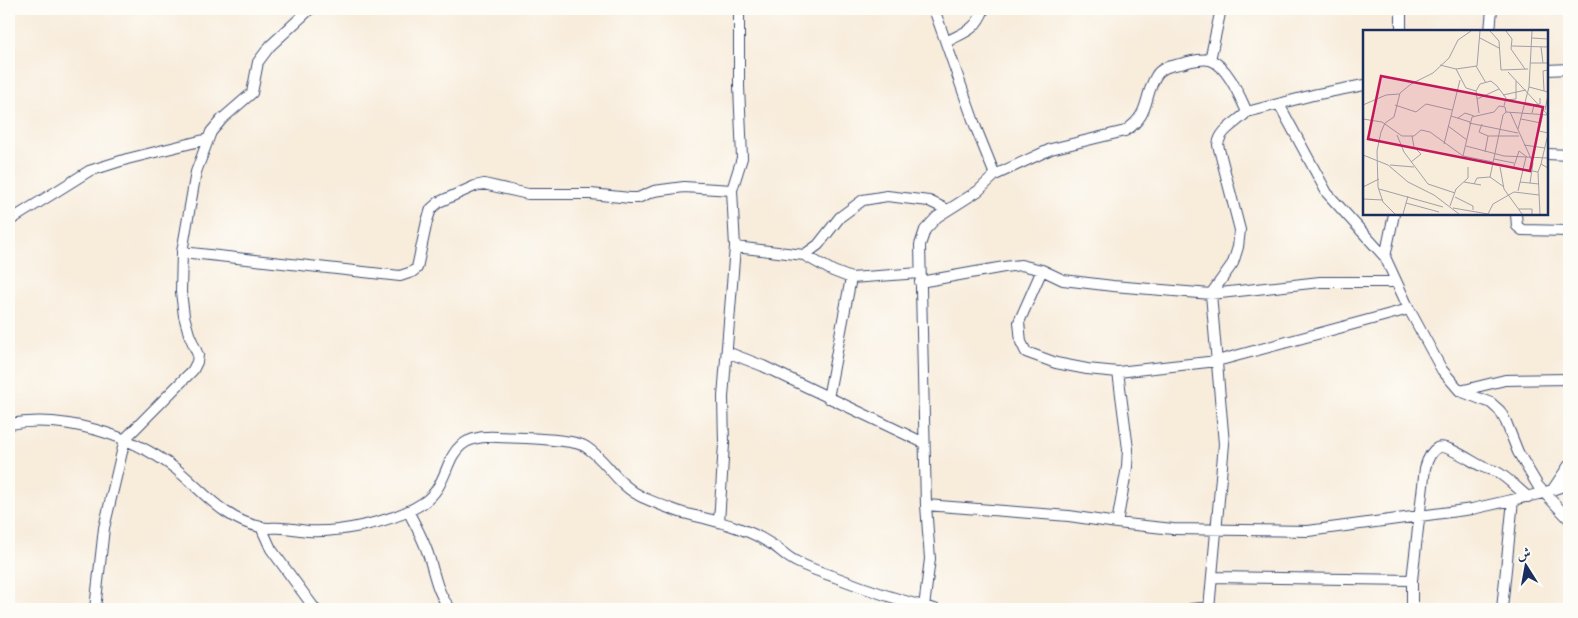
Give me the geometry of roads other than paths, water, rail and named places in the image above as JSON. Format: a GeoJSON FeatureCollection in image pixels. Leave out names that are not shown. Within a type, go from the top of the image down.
{"type":"FeatureCollection","features":[{"type":"Feature","properties":{"kind":"street"},"geometry":{"type":"LineString","coordinates":[[96,609],[104,528],[125,439],[193,370],[197,362],[198,355],[188,334],[181,292],[182,252],[196,172],[211,132],[252,93],[258,62],[270,46],[298,18],[310,9]]}},
{"type":"Feature","properties":{"kind":"street"},"geometry":{"type":"LineString","coordinates":[[719,522],[724,444],[723,397],[735,247],[732,190],[742,158],[739,86],[739,9]]}},
{"type":"Feature","properties":{"kind":"street"},"geometry":{"type":"LineString","coordinates":[[934,9],[976,128],[995,174]]}},
{"type":"Feature","properties":{"kind":"street"},"geometry":{"type":"LineString","coordinates":[[946,42],[974,27],[984,9]]}},
{"type":"Feature","properties":{"kind":"street"},"geometry":{"type":"LineString","coordinates":[[1210,60],[1221,9]]}},
{"type":"Feature","properties":{"kind":"street"},"geometry":{"type":"LineString","coordinates":[[1401,30],[1402,9]]}},
{"type":"Feature","properties":{"kind":"street"},"geometry":{"type":"LineString","coordinates":[[1490,30],[1492,9]]}},
{"type":"Feature","properties":{"kind":"street"},"geometry":{"type":"LineString","coordinates":[[924,606],[930,559],[926,505],[920,278],[920,245],[925,230],[937,217],[978,191],[995,174],[1051,149],[1125,131],[1136,124],[1142,116],[1157,73],[1166,67],[1199,60],[1210,60],[1221,65],[1247,112]]}},
{"type":"Feature","properties":{"kind":"street"},"geometry":{"type":"LineString","coordinates":[[1548,70],[1569,69]]}},
{"type":"Feature","properties":{"kind":"street"},"geometry":{"type":"LineString","coordinates":[[1191,609],[1210,608],[1224,444],[1211,294],[1233,263],[1238,248],[1240,230],[1218,145],[1219,138],[1223,132],[1247,112],[1313,95],[1363,85]]}},
{"type":"Feature","properties":{"kind":"street"},"geometry":{"type":"LineString","coordinates":[[1278,104],[1327,194],[1385,257],[1395,282],[1442,370],[1460,391],[1491,403],[1500,411],[1518,452],[1569,519]]}},
{"type":"Feature","properties":{"kind":"street"},"geometry":{"type":"LineString","coordinates":[[9,221],[89,171],[127,159],[208,139]]}},
{"type":"Feature","properties":{"kind":"street"},"geometry":{"type":"LineString","coordinates":[[1548,154],[1569,155]]}},
{"type":"Feature","properties":{"kind":"street"},"geometry":{"type":"LineString","coordinates":[[182,252],[400,276],[418,268],[431,209],[439,202],[475,186],[484,184],[528,194],[590,194],[630,198],[638,198],[654,191],[684,187],[732,190]]}},
{"type":"Feature","properties":{"kind":"street"},"geometry":{"type":"LineString","coordinates":[[804,255],[818,245],[840,217],[863,200],[887,196],[929,201],[948,210]]}},
{"type":"Feature","properties":{"kind":"street"},"geometry":{"type":"LineString","coordinates":[[1385,257],[1394,215]]}},
{"type":"Feature","properties":{"kind":"street"},"geometry":{"type":"LineString","coordinates":[[1516,215],[1517,226],[1522,230],[1569,231]]}},
{"type":"Feature","properties":{"kind":"street"},"geometry":{"type":"LineString","coordinates":[[735,247],[804,255],[833,271],[851,278],[920,278],[1021,265],[1042,270],[1063,280],[1211,294],[1320,282],[1395,282]]}},
{"type":"Feature","properties":{"kind":"street"},"geometry":{"type":"LineString","coordinates":[[1042,270],[1019,322],[1021,342],[1026,352],[1056,363],[1087,369],[1118,372],[1217,361],[1409,309]]}},
{"type":"Feature","properties":{"kind":"street"},"geometry":{"type":"LineString","coordinates":[[828,398],[851,278]]}},
{"type":"Feature","properties":{"kind":"street"},"geometry":{"type":"LineString","coordinates":[[727,352],[763,366],[924,443]]}},
{"type":"Feature","properties":{"kind":"street"},"geometry":{"type":"LineString","coordinates":[[1117,524],[1127,467],[1128,449],[1118,372]]}},
{"type":"Feature","properties":{"kind":"street"},"geometry":{"type":"LineString","coordinates":[[1460,391],[1505,380],[1569,379]]}},
{"type":"Feature","properties":{"kind":"street"},"geometry":{"type":"LineString","coordinates":[[9,424],[54,422],[92,429],[125,439],[175,469],[226,514],[261,527],[308,531],[339,530],[378,522],[423,504],[436,492],[453,453],[463,443],[477,438],[494,436],[583,445],[610,470],[624,487],[636,494],[679,512],[743,530],[772,544],[794,561],[864,588],[935,609]]}},
{"type":"Feature","properties":{"kind":"street"},"geometry":{"type":"LineString","coordinates":[[1412,609],[1412,580],[1425,468],[1428,458],[1436,448],[1443,447],[1484,468],[1497,472],[1528,497]]}},
{"type":"Feature","properties":{"kind":"street"},"geometry":{"type":"LineString","coordinates":[[1548,491],[1569,466]]}},
{"type":"Feature","properties":{"kind":"street"},"geometry":{"type":"LineString","coordinates":[[926,505],[1061,516],[1173,529],[1308,531],[1472,509],[1528,497],[1569,484]]}},
{"type":"Feature","properties":{"kind":"street"},"geometry":{"type":"LineString","coordinates":[[1502,609],[1513,500]]}},
{"type":"Feature","properties":{"kind":"street"},"geometry":{"type":"LineString","coordinates":[[408,511],[428,552],[440,592],[447,606],[451,609]]}},
{"type":"Feature","properties":{"kind":"street"},"geometry":{"type":"LineString","coordinates":[[261,527],[271,549],[315,609]]}},
{"type":"Feature","properties":{"kind":"street"},"geometry":{"type":"LineString","coordinates":[[1213,577],[1412,580]]}}]}
